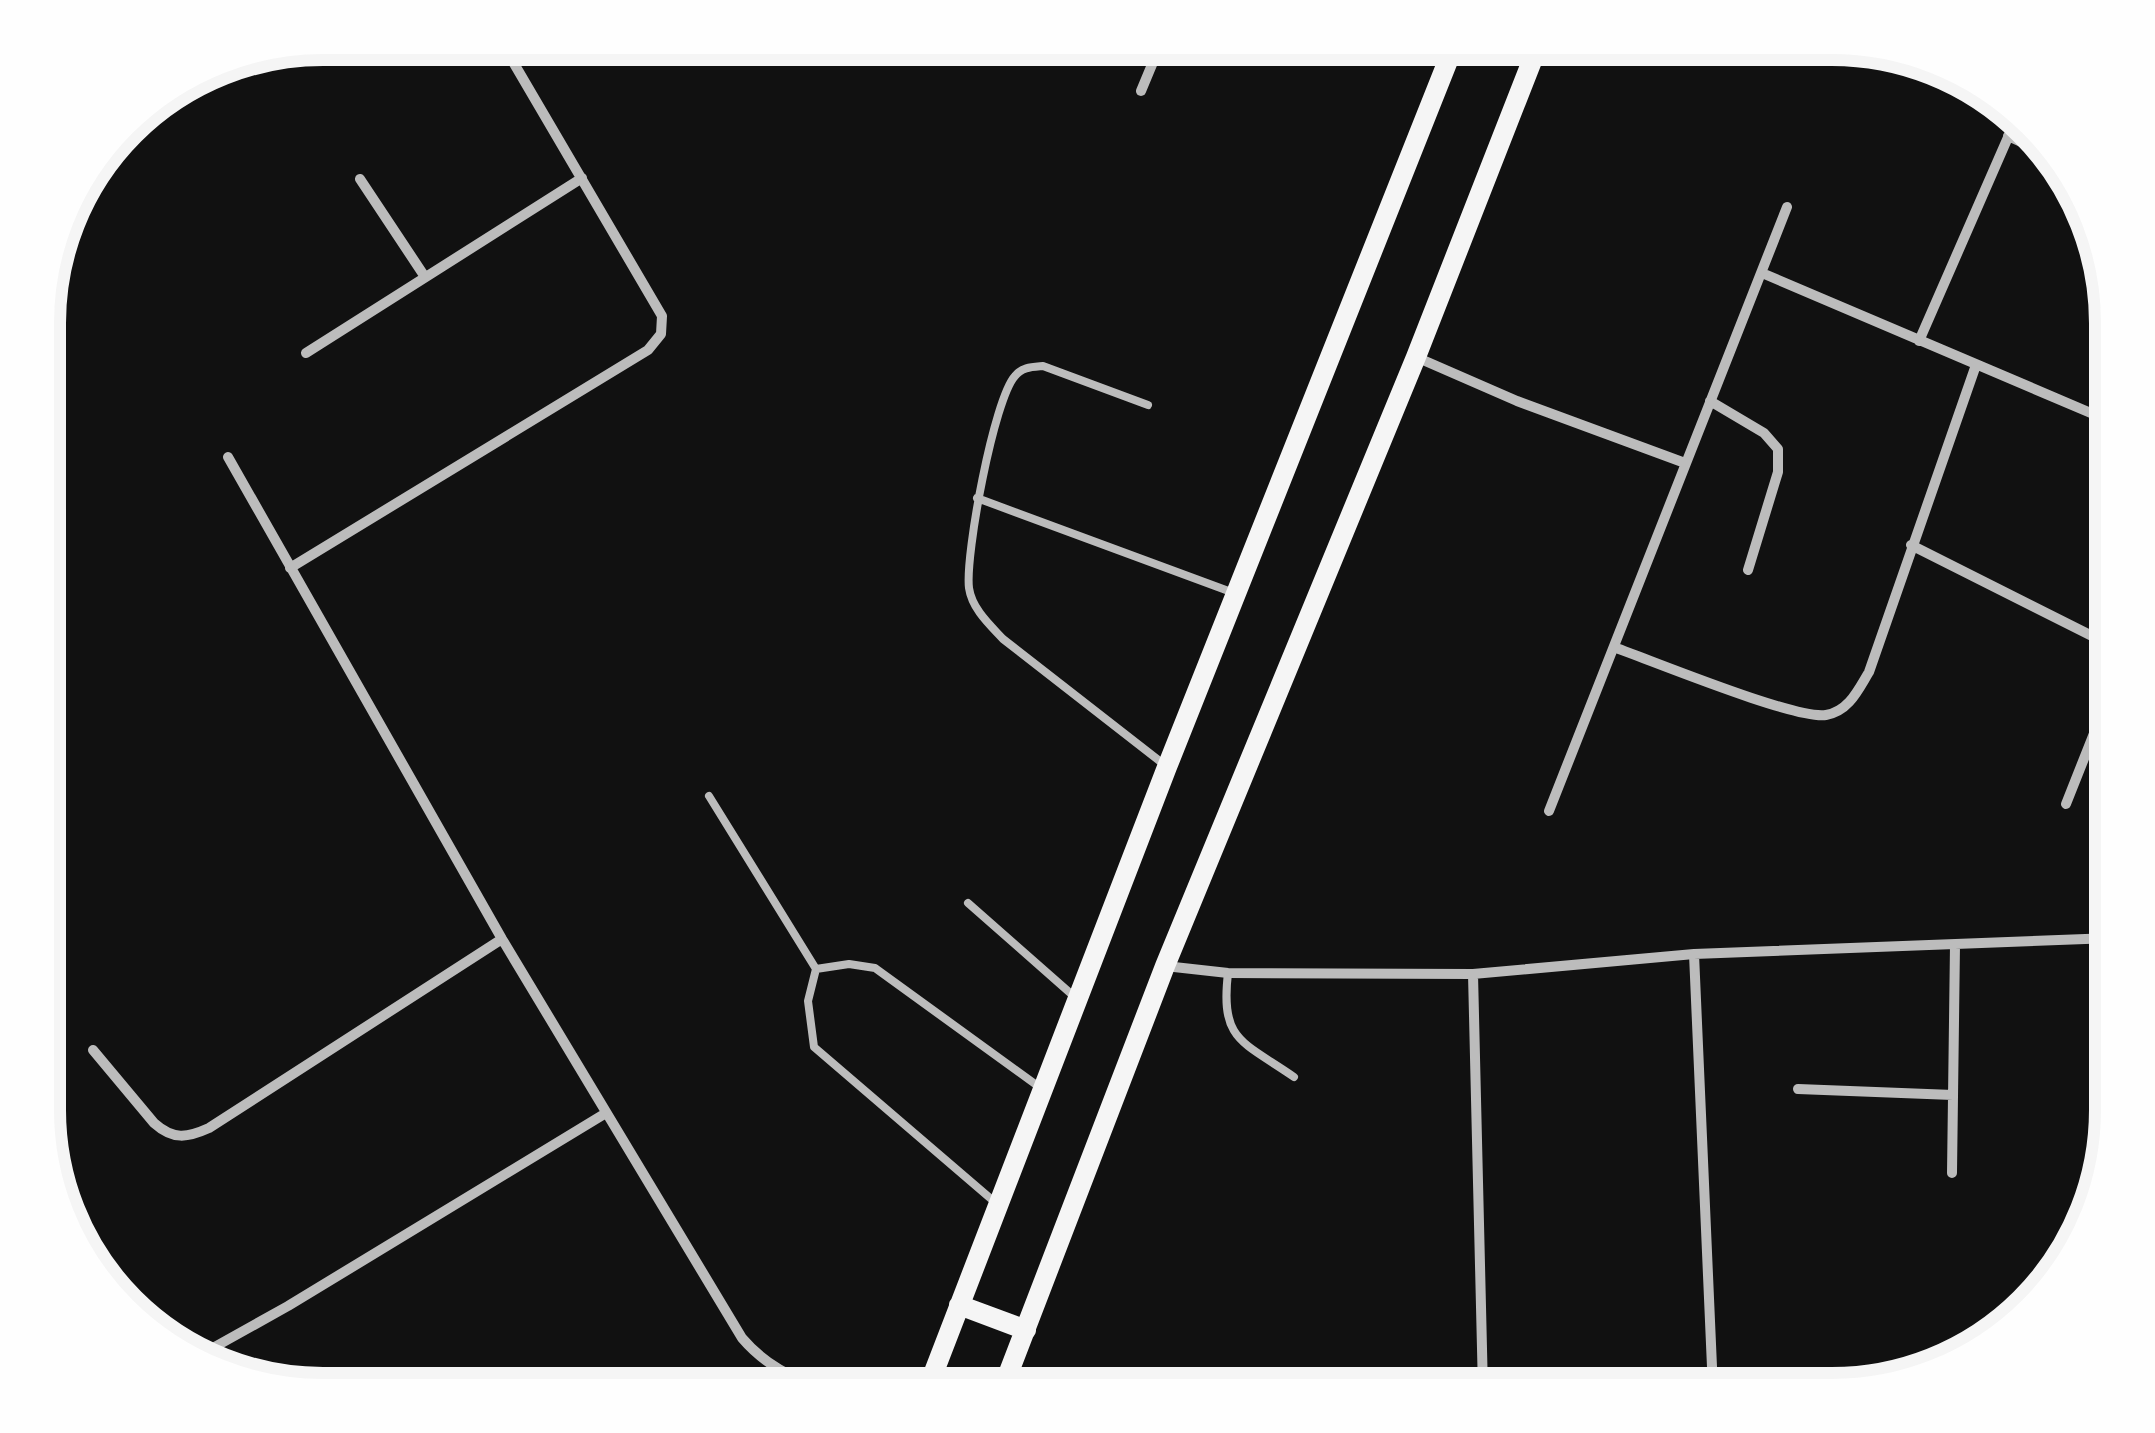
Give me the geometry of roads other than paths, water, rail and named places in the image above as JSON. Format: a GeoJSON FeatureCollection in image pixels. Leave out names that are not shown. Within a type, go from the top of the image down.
{"type":"FeatureCollection","features":[{"type":"Feature","properties":{"kind":"main road"},"geometry":{"type":"LineString","coordinates":[[934,1373],[1167,767],[1449,60]]}},
{"type":"Feature","properties":{"kind":"main road"},"geometry":{"type":"LineString","coordinates":[[1009,1373],[1166,966],[1416,358],[1532,60]]}},
{"type":"Feature","properties":{"kind":"main road"},"geometry":{"type":"LineString","coordinates":[[959,1305],[1026,1330]]}},
{"type":"Feature","properties":{"kind":"street"},"geometry":{"type":"LineString","coordinates":[[290,568],[648,350],[661,334],[662,316],[513,60]]}},
{"type":"Feature","properties":{"kind":"street"},"geometry":{"type":"LineString","coordinates":[[1141,92],[1154,60]]}},
{"type":"Feature","properties":{"kind":"street"},"geometry":{"type":"LineString","coordinates":[[1919,342],[2011,130]]}},
{"type":"Feature","properties":{"kind":"street"},"geometry":{"type":"LineString","coordinates":[[2008,136],[2024,143]]}},
{"type":"Feature","properties":{"kind":"street"},"geometry":{"type":"LineString","coordinates":[[306,353],[582,178]]}},
{"type":"Feature","properties":{"kind":"street"},"geometry":{"type":"LineString","coordinates":[[360,179],[424,277]]}},
{"type":"Feature","properties":{"kind":"street"},"geometry":{"type":"LineString","coordinates":[[1550,811],[1788,207]]}},
{"type":"Feature","properties":{"kind":"street"},"geometry":{"type":"LineString","coordinates":[[1762,273],[2094,414]]}},
{"type":"Feature","properties":{"kind":"street"},"geometry":{"type":"LineString","coordinates":[[1416,358],[1516,401],[1685,464]]}},
{"type":"Feature","properties":{"kind":"street"},"geometry":{"type":"LineString","coordinates":[[1616,648],[1787,708],[1825,716],[1848,706],[1869,672],[1976,365]]}},
{"type":"Feature","properties":{"kind":"street"},"geometry":{"type":"LineString","coordinates":[[1710,401],[1764,433],[1778,449],[1778,472],[1748,570]]}},
{"type":"Feature","properties":{"kind":"street"},"geometry":{"type":"LineString","coordinates":[[228,457],[502,939],[742,1338],[757,1356],[780,1373]]}},
{"type":"Feature","properties":{"kind":"street"},"geometry":{"type":"LineString","coordinates":[[1911,545],[2094,637]]}},
{"type":"Feature","properties":{"kind":"street"},"geometry":{"type":"LineString","coordinates":[[2066,804],[2094,733]]}},
{"type":"Feature","properties":{"kind":"street"},"geometry":{"type":"LineString","coordinates":[[93,1050],[154,1123],[165,1133],[186,1138],[209,1128],[502,939]]}},
{"type":"Feature","properties":{"kind":"street"},"geometry":{"type":"LineString","coordinates":[[1166,966],[1228,973],[1473,974],[1694,954],[2094,939]]}},
{"type":"Feature","properties":{"kind":"street"},"geometry":{"type":"LineString","coordinates":[[1952,1172],[1955,945]]}},
{"type":"Feature","properties":{"kind":"street"},"geometry":{"type":"LineString","coordinates":[[1694,954],[1712,1372]]}},
{"type":"Feature","properties":{"kind":"street"},"geometry":{"type":"LineString","coordinates":[[1473,974],[1483,1372]]}},
{"type":"Feature","properties":{"kind":"street"},"geometry":{"type":"LineString","coordinates":[[1798,1089],[1953,1094]]}},
{"type":"Feature","properties":{"kind":"street"},"geometry":{"type":"LineString","coordinates":[[212,1348],[606,1112]]}},
{"type":"Feature","properties":{"kind":"lane"},"geometry":{"type":"LineString","coordinates":[[1148,405],[1043,366],[1027,367],[1014,376],[1004,396],[977,498],[969,589],[982,616],[1004,639],[1167,767]]}},
{"type":"Feature","properties":{"kind":"lane"},"geometry":{"type":"LineString","coordinates":[[977,498],[1238,595]]}},
{"type":"Feature","properties":{"kind":"lane"},"geometry":{"type":"LineString","coordinates":[[709,796],[816,970],[808,1001],[814,1047],[998,1204]]}},
{"type":"Feature","properties":{"kind":"lane"},"geometry":{"type":"LineString","coordinates":[[968,902],[1077,999]]}},
{"type":"Feature","properties":{"kind":"lane"},"geometry":{"type":"LineString","coordinates":[[816,970],[849,964],[875,968],[1042,1089]]}},
{"type":"Feature","properties":{"kind":"lane"},"geometry":{"type":"LineString","coordinates":[[1228,973],[1224,1008],[1229,1026],[1244,1042],[1294,1076]]}}]}
